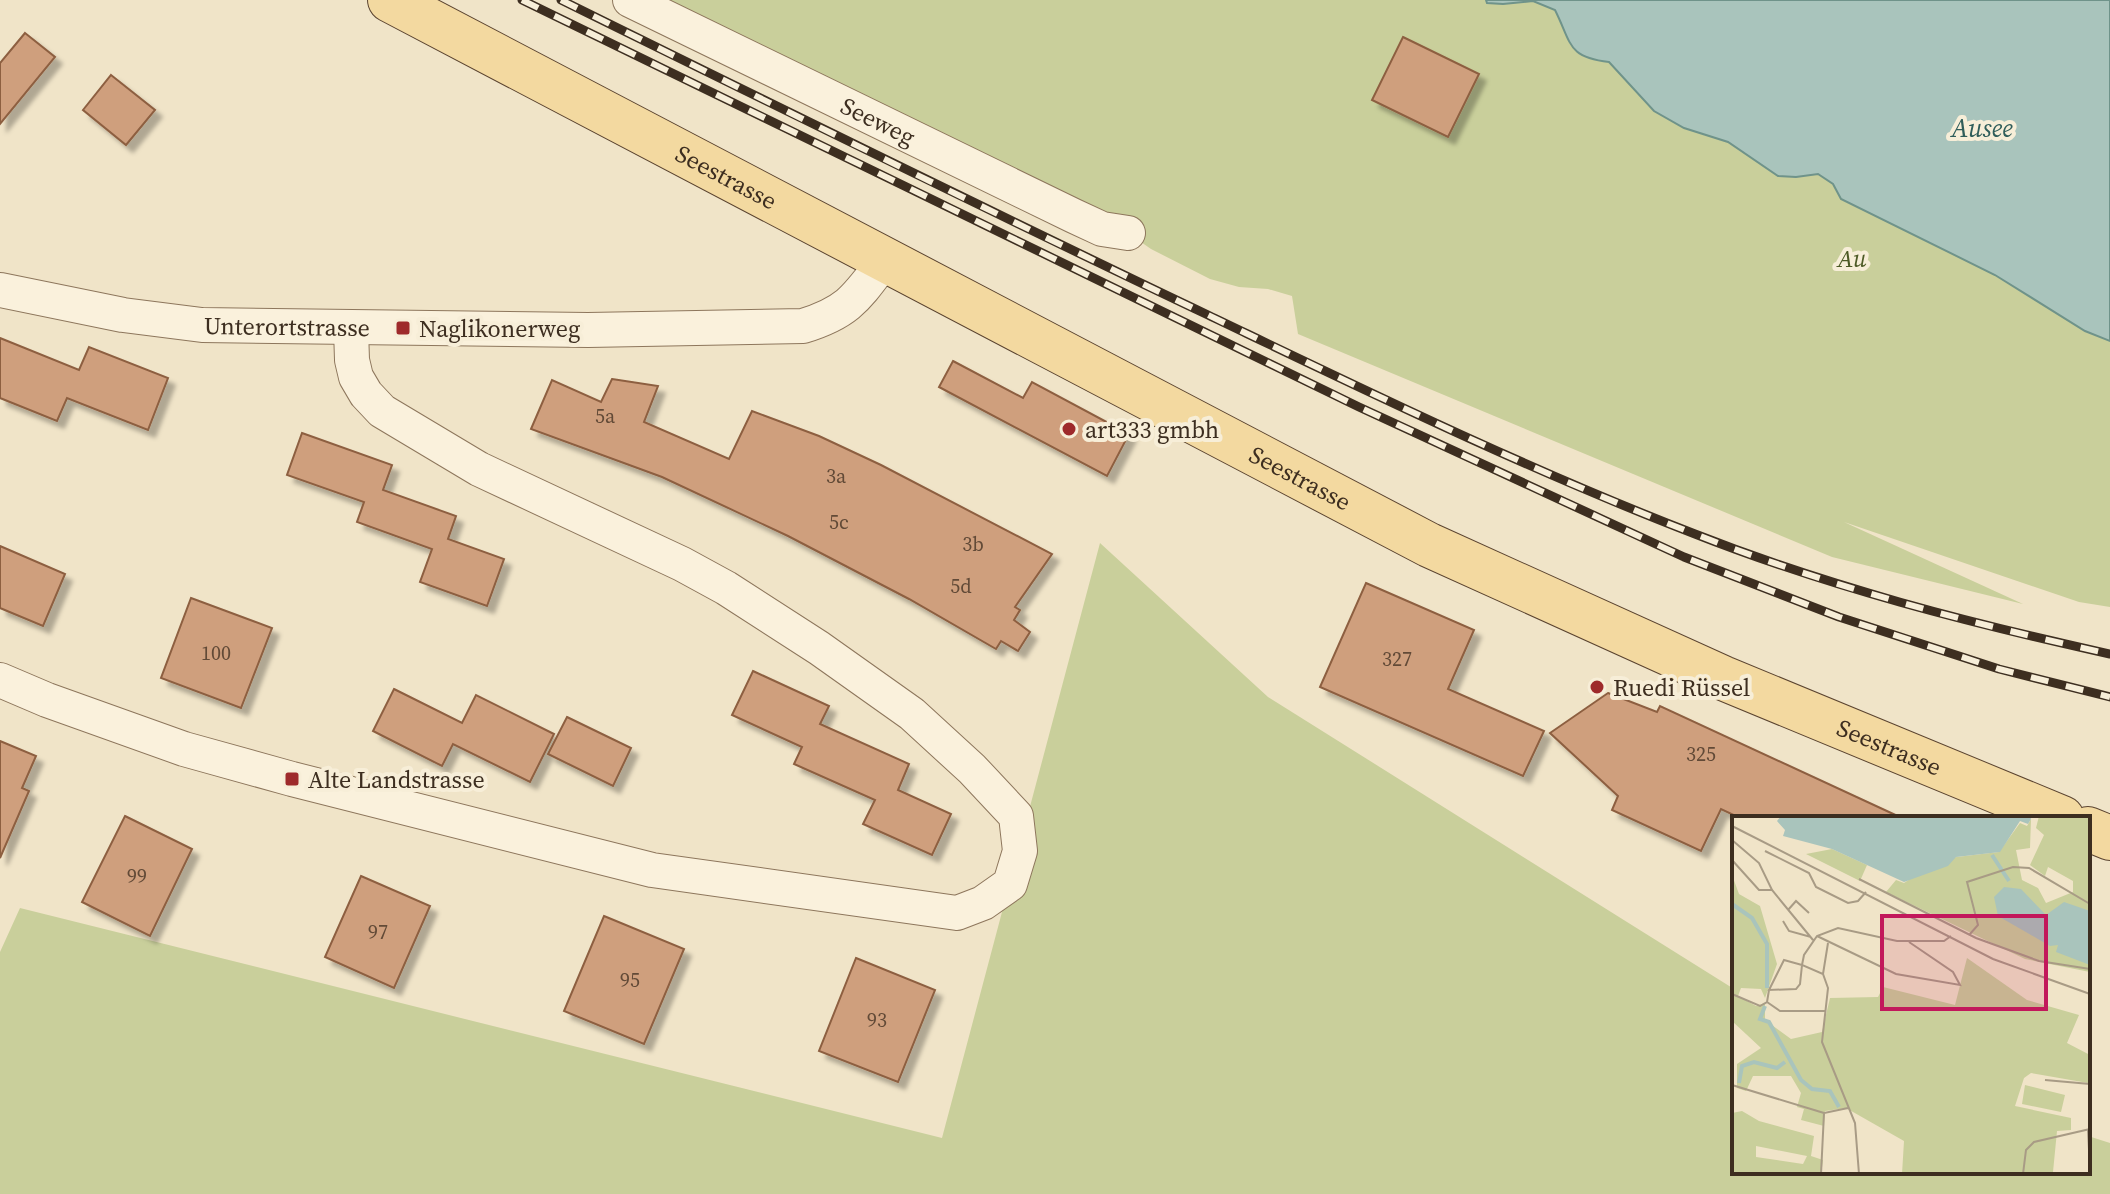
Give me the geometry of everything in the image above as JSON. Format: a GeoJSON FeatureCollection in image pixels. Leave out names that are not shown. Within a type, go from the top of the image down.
{"type":"FeatureCollection","features":[{"type":"Feature","properties":{"kind":"main road","name":"Seestrasse"},"geometry":{"type":"LineString","coordinates":[[390,0],[1429,545],[1723,678],[2057,816]]}},
{"type":"Feature","properties":{"kind":"main road"},"geometry":{"type":"LineString","coordinates":[[2090,830],[2110,838]]}},
{"type":"Feature","properties":{"kind":"street","name":"Seeweg"},"geometry":{"type":"LineString","coordinates":[[630,0],[1074,216],[1102,229],[1128,233]]}},
{"type":"Feature","properties":{"kind":"street","name":"Unterortstrasse"},"geometry":{"type":"LineString","coordinates":[[0,290],[123,315],[202,325],[588,330],[803,326],[829,318],[852,303],[885,260]]}},
{"type":"Feature","properties":{"kind":"street"},"geometry":{"type":"LineString","coordinates":[[0,680],[184,749],[652,870],[957,913],[983,903],[1010,884],[1020,851],[1016,816],[972,769],[912,714],[819,648],[726,588],[682,564],[479,469],[382,411],[356,377],[351,329]]}},
{"type":"Feature","properties":{"kind":"green space","name":"Au"},"geometry":{"type":"Polygon","coordinates":[[[630,0],[2110,0],[2110,607],[2079,602],[1844,522],[2023,604],[1832,557],[1298,334],[1292,296],[1210,279],[1151,249],[1128,233],[630,0]]]}},
{"type":"Feature","properties":{"kind":"green space"},"geometry":{"type":"Polygon","coordinates":[[[1100,543],[1268,697],[1732,988],[1732,1174],[2090,1174],[2090,1137],[2110,1143],[2110,1194],[0,1194],[0,952],[20,908],[942,1138],[1100,543]]]}},
{"type":"Feature","properties":{"kind":"water","name":"Ausee"},"geometry":{"type":"Polygon","coordinates":[[[1486,0],[2110,0],[2110,341],[2085,331],[1995,275],[1841,199],[1833,184],[1818,174],[1778,176],[1728,142],[1684,128],[1654,111],[1609,62],[1585,57],[1573,47],[1555,10],[1533,1],[1503,4],[1487,3],[1486,0]]]}},
{"type":"Feature","properties":{"kind":"building"},"geometry":{"type":"Polygon","coordinates":[[[25,33],[55,57],[0,124],[0,63],[25,33]]]}},
{"type":"Feature","properties":{"kind":"building"},"geometry":{"type":"Polygon","coordinates":[[[1403,37],[1479,74],[1448,137],[1372,100],[1403,37]]]}},
{"type":"Feature","properties":{"kind":"building"},"geometry":{"type":"Polygon","coordinates":[[[111,75],[155,110],[126,145],[83,110],[111,75]]]}},
{"type":"Feature","properties":{"kind":"building"},"geometry":{"type":"Polygon","coordinates":[[[0,338],[79,370],[89,347],[168,378],[148,430],[67,398],[57,421],[0,398],[0,338]]]}},
{"type":"Feature","properties":{"kind":"building","name":"art333 gmbh"},"geometry":{"type":"Polygon","coordinates":[[[953,361],[1023,398],[1032,382],[1129,434],[1107,476],[939,387],[953,361]]]}},
{"type":"Feature","properties":{"kind":"building"},"geometry":{"type":"Polygon","coordinates":[[[612,379],[658,386],[644,422],[729,459],[752,411],[819,436],[881,465],[1052,554],[1015,607],[1020,610],[1014,620],[1030,632],[1018,651],[1001,641],[996,649],[909,599],[788,536],[662,477],[531,429],[552,380],[601,402],[612,379]]]}},
{"type":"Feature","properties":{"kind":"building"},"geometry":{"type":"Polygon","coordinates":[[[302,433],[392,465],[383,490],[456,516],[448,539],[504,559],[487,606],[420,582],[432,549],[357,522],[364,502],[287,475],[302,433]]]}},
{"type":"Feature","properties":{"kind":"building"},"geometry":{"type":"Polygon","coordinates":[[[0,546],[65,574],[43,626],[0,608],[0,546]]]}},
{"type":"Feature","properties":{"kind":"building"},"geometry":{"type":"Polygon","coordinates":[[[1366,583],[1474,630],[1448,689],[1544,731],[1523,776],[1320,687],[1366,583]]]}},
{"type":"Feature","properties":{"kind":"building"},"geometry":{"type":"Polygon","coordinates":[[[191,598],[272,628],[241,708],[161,678],[191,598]]]}},
{"type":"Feature","properties":{"kind":"building"},"geometry":{"type":"Polygon","coordinates":[[[753,671],[829,706],[820,724],[909,764],[898,790],[951,814],[932,855],[863,824],[875,800],[794,764],[802,747],[732,715],[753,671]]]}},
{"type":"Feature","properties":{"kind":"building"},"geometry":{"type":"Polygon","coordinates":[[[394,689],[462,723],[476,695],[554,734],[530,782],[453,744],[442,766],[373,731],[394,689]]]}},
{"type":"Feature","properties":{"kind":"building"},"geometry":{"type":"Polygon","coordinates":[[[1608,693],[1657,712],[1660,706],[1898,816],[1736,816],[1721,809],[1701,851],[1612,810],[1618,796],[1550,733],[1608,693]]]}},
{"type":"Feature","properties":{"kind":"building"},"geometry":{"type":"Polygon","coordinates":[[[567,717],[631,748],[613,786],[548,754],[567,717]]]}},
{"type":"Feature","properties":{"kind":"building"},"geometry":{"type":"Polygon","coordinates":[[[0,741],[36,756],[22,788],[29,791],[0,858],[0,741]]]}},
{"type":"Feature","properties":{"kind":"building"},"geometry":{"type":"Polygon","coordinates":[[[125,816],[192,849],[150,936],[82,902],[125,816]]]}},
{"type":"Feature","properties":{"kind":"building"},"geometry":{"type":"Polygon","coordinates":[[[361,876],[430,906],[394,988],[325,957],[361,876]]]}},
{"type":"Feature","properties":{"kind":"building"},"geometry":{"type":"Polygon","coordinates":[[[604,916],[684,949],[644,1044],[564,1011],[604,916]]]}},
{"type":"Feature","properties":{"kind":"building"},"geometry":{"type":"Polygon","coordinates":[[[856,958],[935,990],[898,1082],[819,1051],[856,958]]]}},
{"type":"Feature","properties":{"kind":"railway"},"geometry":{"type":"LineString","coordinates":[[522,0],[1359,407],[1684,557],[1839,617],[1999,669],[2110,697]]}},
{"type":"Feature","properties":{"kind":"railway"},"geometry":{"type":"LineString","coordinates":[[561,0],[1127,276],[1572,484],[1797,571],[1952,616],[2110,654]]}},
{"type":"Feature","properties":{"kind":"place","name":"Naglikonerweg"},"geometry":{"type":"Point","coordinates":[403,328]}},
{"type":"Feature","properties":{"kind":"place","name":"art333 gmbh"},"geometry":{"type":"Point","coordinates":[1069,429]}},
{"type":"Feature","properties":{"kind":"place","name":"Ruedi Rüssel"},"geometry":{"type":"Point","coordinates":[1597,687]}},
{"type":"Feature","properties":{"kind":"place","name":"Alte Landstrasse"},"geometry":{"type":"Point","coordinates":[292,779]}}]}
